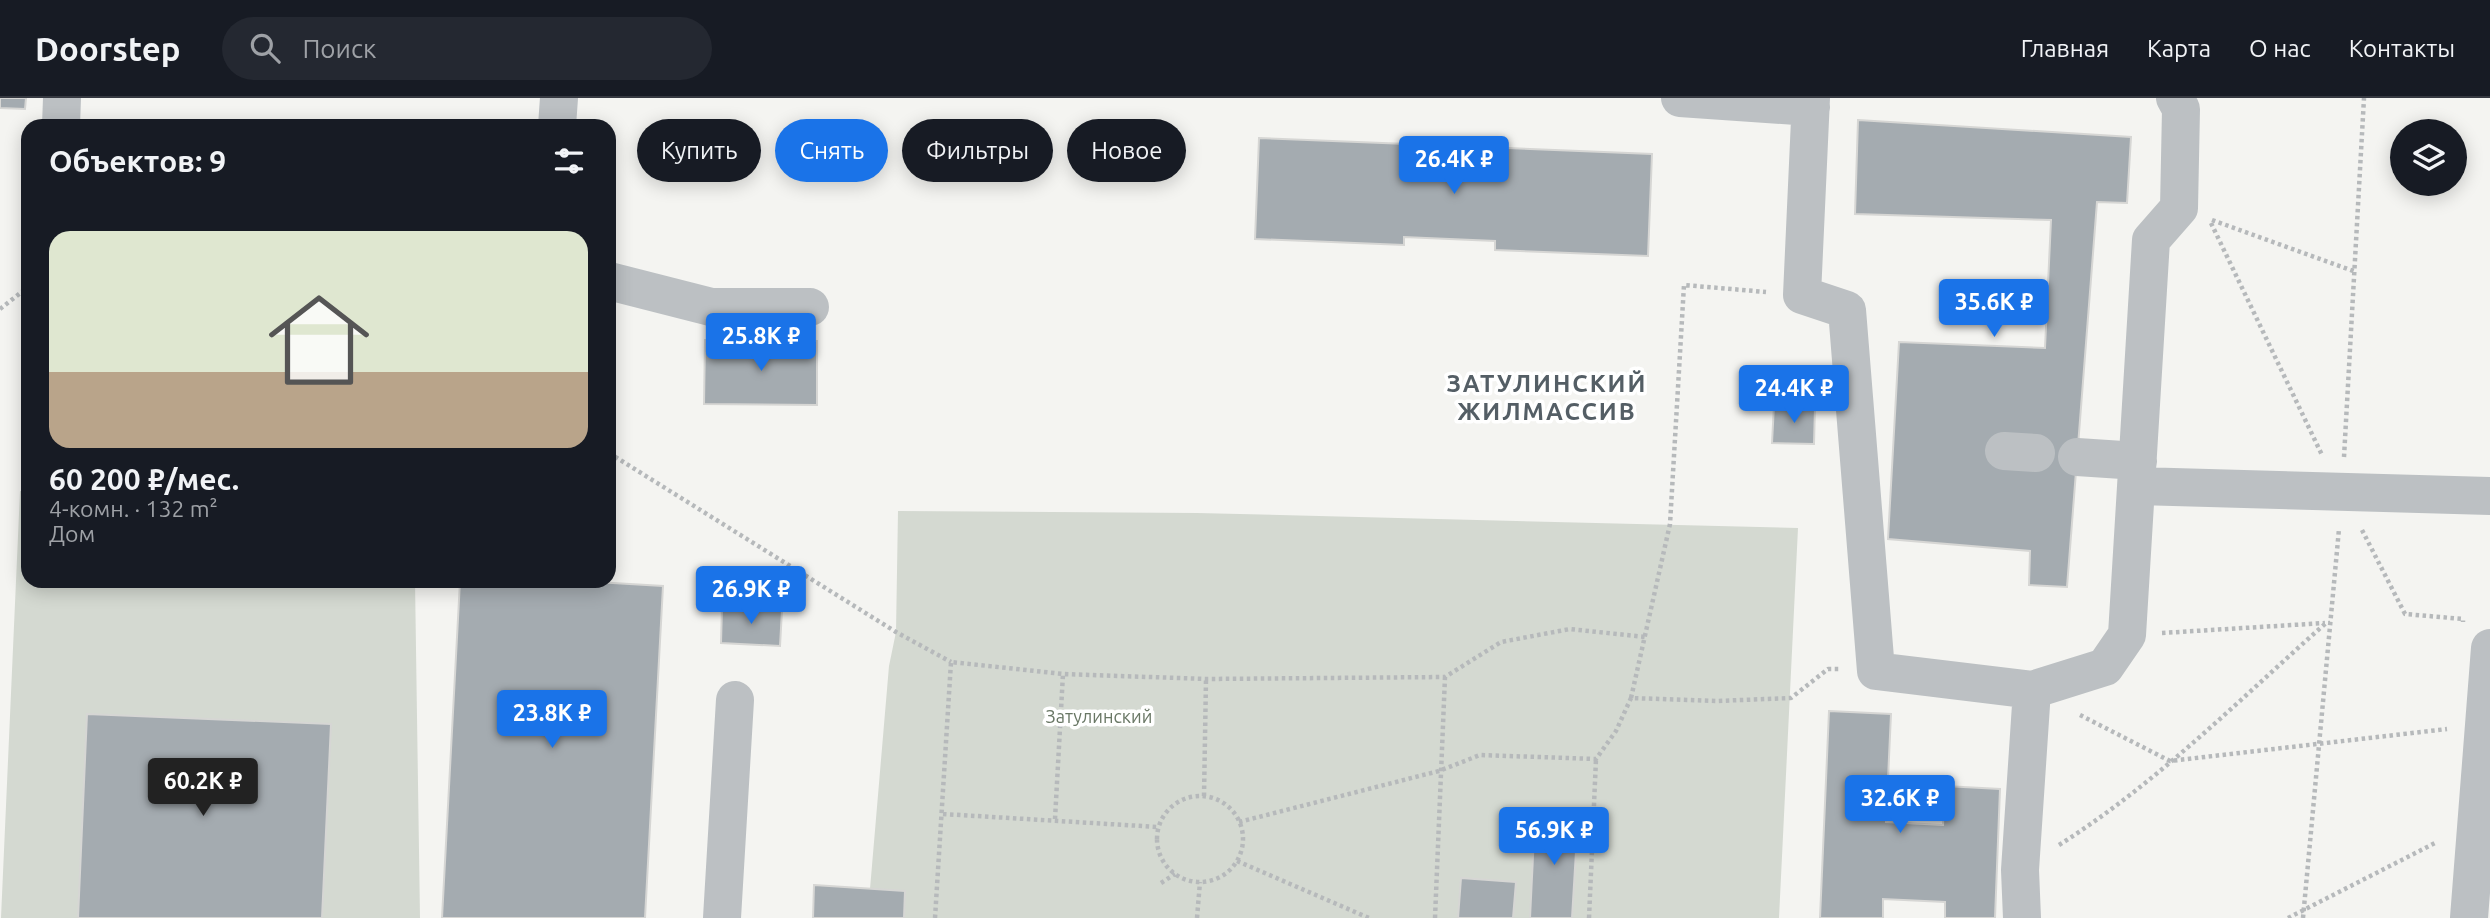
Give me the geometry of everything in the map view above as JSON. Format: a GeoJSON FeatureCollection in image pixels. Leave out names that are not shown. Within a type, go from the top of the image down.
{"type":"FeatureCollection","features":[{"type":"Feature","properties":{"kind":"street"},"geometry":{"type":"LineString","coordinates":[[61,119],[62,98]]}},
{"type":"Feature","properties":{"kind":"street"},"geometry":{"type":"LineString","coordinates":[[557,119],[558,98]]}},
{"type":"Feature","properties":{"kind":"street"},"geometry":{"type":"LineString","coordinates":[[1680,98],[1811,102],[1802,295],[1847,310],[1876,671],[2032,690],[2105,667],[2127,635],[2151,240],[2179,208],[2181,108],[2175,98]]}},
{"type":"Feature","properties":{"kind":"street"},"geometry":{"type":"LineString","coordinates":[[616,283],[711,307],[810,307]]}},
{"type":"Feature","properties":{"kind":"street"},"geometry":{"type":"LineString","coordinates":[[2077,457],[2138,473],[2341,491],[2490,496]]}},
{"type":"Feature","properties":{"kind":"street"},"geometry":{"type":"LineString","coordinates":[[2469,918],[2476,640]]}},
{"type":"Feature","properties":{"kind":"street"},"geometry":{"type":"LineString","coordinates":[[2022,918],[2020,870],[2032,690]]}},
{"type":"Feature","properties":{"kind":"street"},"geometry":{"type":"LineString","coordinates":[[722,918],[735,700]]}},
{"type":"Feature","properties":{"kind":"path"},"geometry":{"type":"LineString","coordinates":[[2356,272],[2209,219],[2341,491],[2405,614],[2463,619],[2476,640]]}},
{"type":"Feature","properties":{"kind":"path"},"geometry":{"type":"LineString","coordinates":[[1589,918],[1596,759],[1616,731],[1631,698],[1670,524],[1684,285],[1802,295]]}},
{"type":"Feature","properties":{"kind":"path"},"geometry":{"type":"LineString","coordinates":[[0,309],[21,292]]}},
{"type":"Feature","properties":{"kind":"path"},"geometry":{"type":"LineString","coordinates":[[616,457],[896,632],[951,662],[1063,674],[1206,679],[1445,677],[1501,642],[1570,629],[1645,637]]}},
{"type":"Feature","properties":{"kind":"path"},"geometry":{"type":"LineString","coordinates":[[2020,870],[2091,825],[2170,761],[2328,623],[2127,635]]}},
{"type":"Feature","properties":{"kind":"path"},"geometry":{"type":"LineString","coordinates":[[935,918],[951,662]]}},
{"type":"Feature","properties":{"kind":"path"},"geometry":{"type":"LineString","coordinates":[[1631,698],[1717,701],[1791,698],[1828,668],[1876,671]]}},
{"type":"Feature","properties":{"kind":"path"},"geometry":{"type":"LineString","coordinates":[[1055,819],[1063,674]]}},
{"type":"Feature","properties":{"kind":"path"},"geometry":{"type":"LineString","coordinates":[[1435,918],[1445,677]]}},
{"type":"Feature","properties":{"kind":"path"},"geometry":{"type":"LineString","coordinates":[[1204,796],[1206,679]]}},
{"type":"Feature","properties":{"kind":"path"},"geometry":{"type":"LineString","coordinates":[[2032,690],[2170,761],[2458,728]]}},
{"type":"Feature","properties":{"kind":"path"},"geometry":{"type":"LineString","coordinates":[[1239,822],[1439,771],[1480,755],[1596,759]]}},
{"type":"Feature","properties":{"kind":"path"},"geometry":{"type":"LineString","coordinates":[[1204,796],[1225,804],[1239,822],[1242,848],[1237,861],[1221,877],[1199,882],[1175,874],[1159,853],[1158,827],[1171,807],[1192,797],[1204,796]]}},
{"type":"Feature","properties":{"kind":"path"},"geometry":{"type":"LineString","coordinates":[[943,814],[1158,827]]}},
{"type":"Feature","properties":{"kind":"path"},"geometry":{"type":"LineString","coordinates":[[2288,918],[2445,837]]}},
{"type":"Feature","properties":{"kind":"path"},"geometry":{"type":"LineString","coordinates":[[1237,861],[1369,918]]}},
{"type":"Feature","properties":{"kind":"path"},"geometry":{"type":"LineString","coordinates":[[1161,883],[1175,874]]}},
{"type":"Feature","properties":{"kind":"path"},"geometry":{"type":"LineString","coordinates":[[1197,918],[1199,882]]}},
{"type":"Feature","properties":{"kind":"green space"},"geometry":{"type":"Polygon","coordinates":[[[20,491],[21,588],[415,588],[420,918],[1,918],[20,491]]]}},
{"type":"Feature","properties":{"kind":"green space","name":"Затулинский"},"geometry":{"type":"Polygon","coordinates":[[[898,511],[1197,513],[1798,528],[1779,918],[904,918],[905,891],[870,889],[889,666],[896,632],[898,511]]]}},
{"type":"Feature","properties":{"kind":"building"},"geometry":{"type":"Polygon","coordinates":[[[0,98],[26,98],[25,109],[0,108],[0,98]]]}},
{"type":"Feature","properties":{"kind":"building"},"geometry":{"type":"Polygon","coordinates":[[[1858,120],[2131,137],[2127,203],[2097,202],[2067,587],[2029,585],[2030,551],[1888,539],[1899,342],[2045,348],[2051,220],[1855,214],[1858,120]]]}},
{"type":"Feature","properties":{"kind":"building"},"geometry":{"type":"Polygon","coordinates":[[[1259,138],[1652,154],[1648,256],[1495,250],[1495,241],[1404,237],[1404,245],[1255,239],[1259,138]]]}},
{"type":"Feature","properties":{"kind":"building"},"geometry":{"type":"Polygon","coordinates":[[[705,340],[817,341],[817,405],[704,404],[705,340]]]}},
{"type":"Feature","properties":{"kind":"building"},"geometry":{"type":"Polygon","coordinates":[[[1774,405],[1815,407],[1814,444],[1772,443],[1774,405]]]}},
{"type":"Feature","properties":{"kind":"building"},"geometry":{"type":"Polygon","coordinates":[[[616,583],[663,586],[645,918],[442,918],[460,588],[616,588],[616,583]]]}},
{"type":"Feature","properties":{"kind":"building"},"geometry":{"type":"Polygon","coordinates":[[[722,607],[782,610],[780,646],[721,643],[722,607]]]}},
{"type":"Feature","properties":{"kind":"building"},"geometry":{"type":"Polygon","coordinates":[[[1829,711],[1891,714],[1886,822],[1943,825],[1945,786],[2000,789],[1995,918],[1945,918],[1945,902],[1883,899],[1883,918],[1820,918],[1829,711]]]}},
{"type":"Feature","properties":{"kind":"building"},"geometry":{"type":"Polygon","coordinates":[[[87,714],[331,724],[322,918],[78,918],[87,714]]]}},
{"type":"Feature","properties":{"kind":"building"},"geometry":{"type":"Polygon","coordinates":[[[1535,815],[1578,818],[1572,918],[1530,918],[1535,815]]]}},
{"type":"Feature","properties":{"kind":"building"},"geometry":{"type":"Polygon","coordinates":[[[1461,878],[1516,882],[1513,918],[1458,918],[1461,878]]]}},
{"type":"Feature","properties":{"kind":"building"},"geometry":{"type":"Polygon","coordinates":[[[814,885],[905,891],[904,918],[813,918],[814,885]]]}},
{"type":"Feature","properties":{"kind":"district","name":"ЗАТУЛИНСКИЙ ЖИЛМАССИВ"},"geometry":{"type":"Point","coordinates":[1547,397]}}]}
